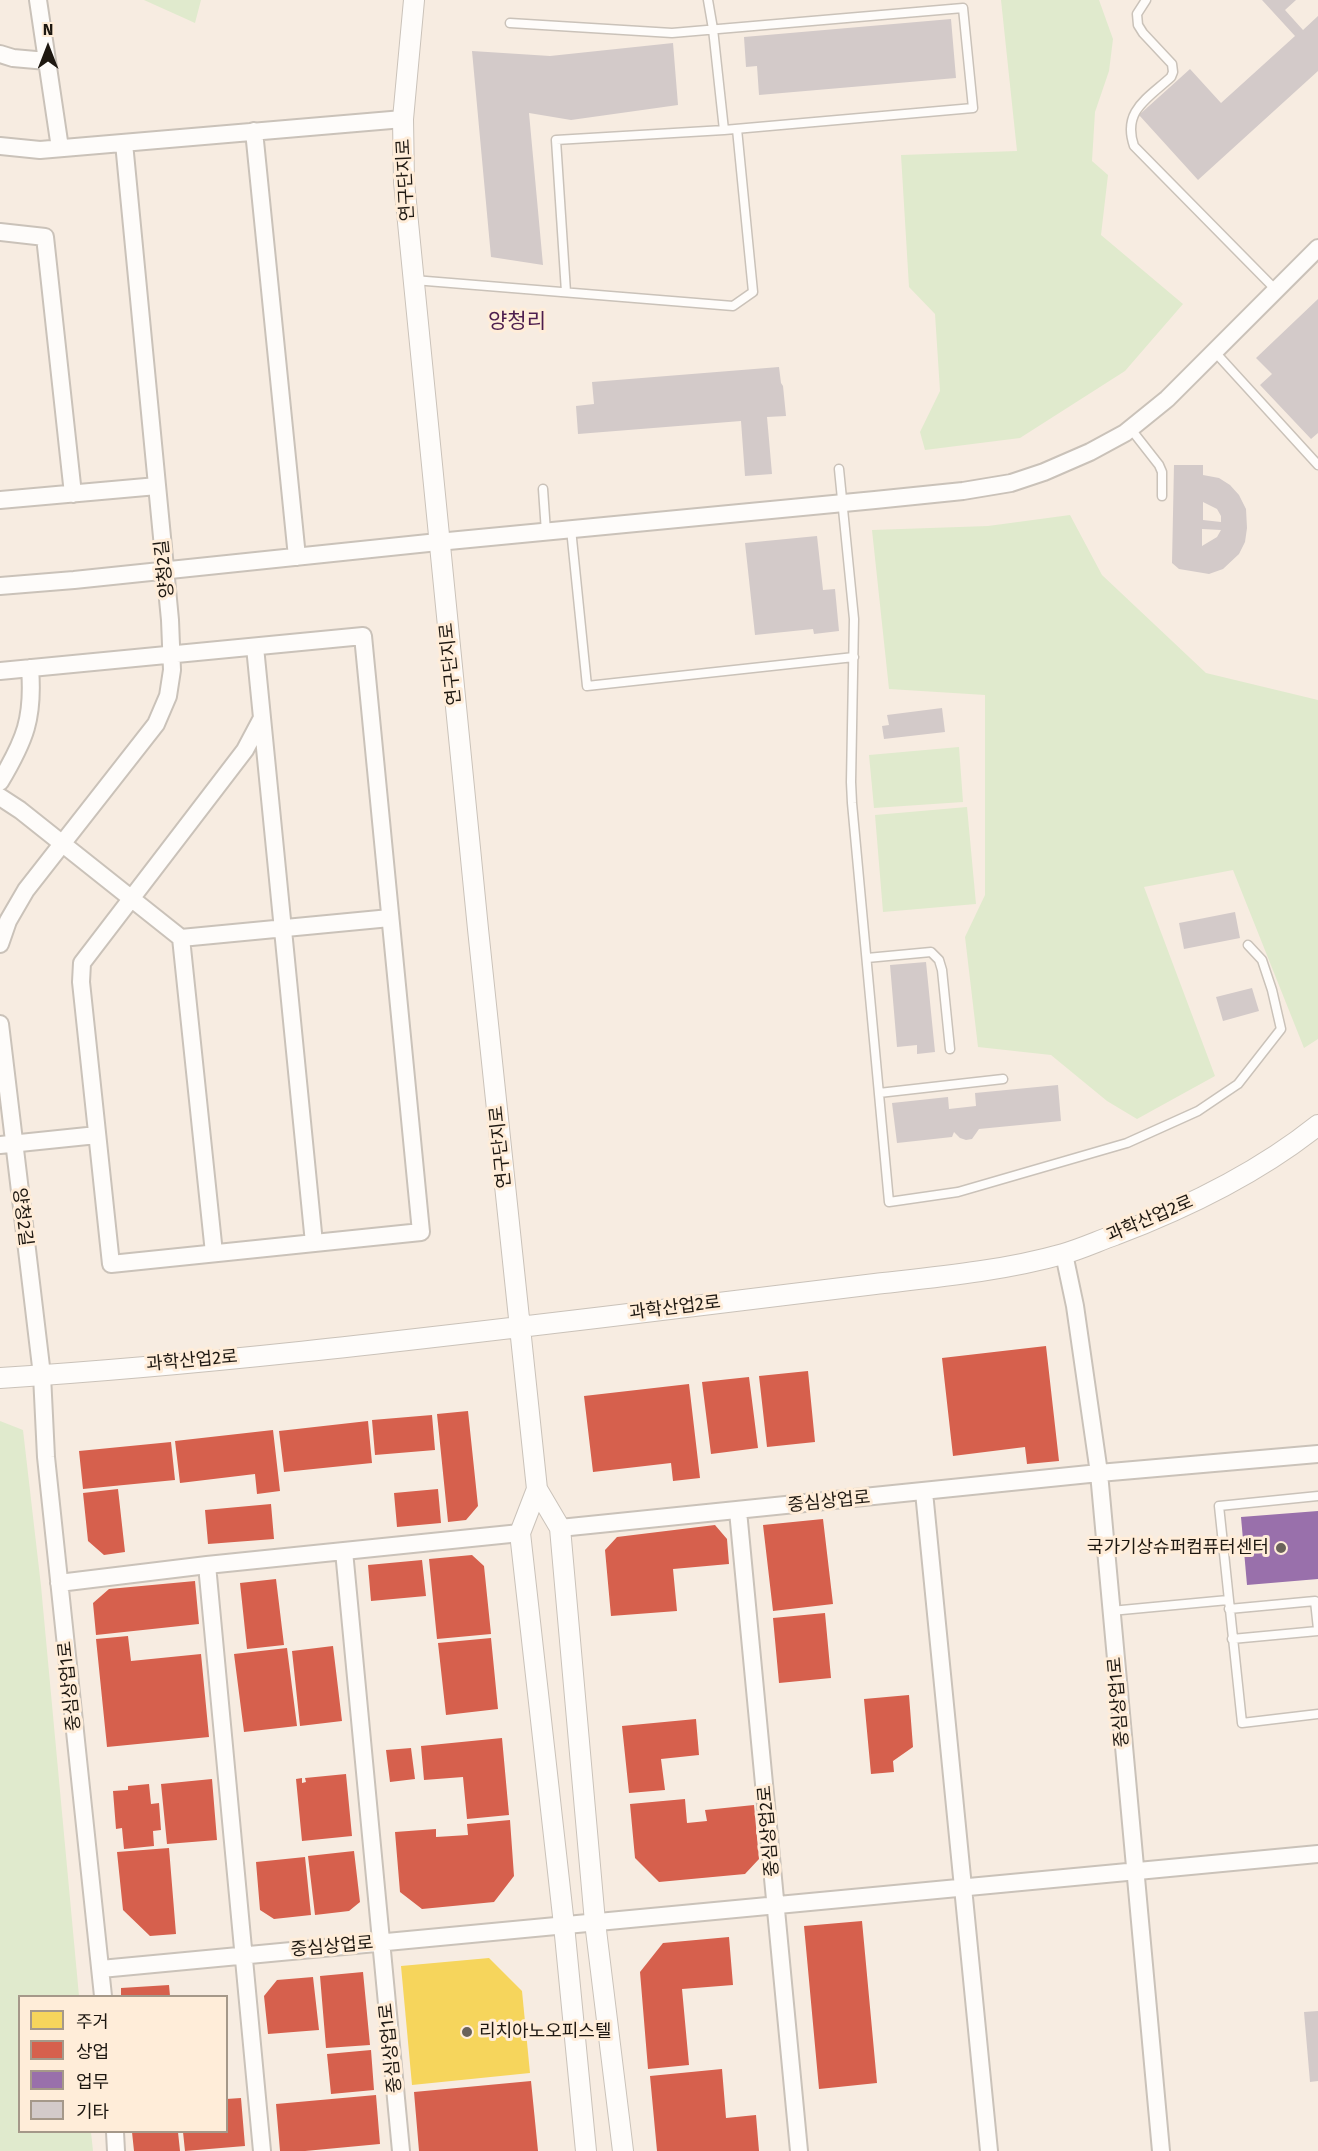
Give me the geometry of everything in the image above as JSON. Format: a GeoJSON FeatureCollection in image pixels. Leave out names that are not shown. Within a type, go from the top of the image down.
{"type":"FeatureCollection","features":[{"type":"Feature","properties":{"kind":"street"},"geometry":{"type":"LineString","coordinates":[[38,0],[60,148]]}},
{"type":"Feature","properties":{"kind":"street","name":"연구단지로"},"geometry":{"type":"LineString","coordinates":[[414,0],[403,119],[404,182],[438,542],[521,1327]]}},
{"type":"Feature","properties":{"kind":"street"},"geometry":{"type":"LineString","coordinates":[[0,54],[13,58],[47,61]]}},
{"type":"Feature","properties":{"kind":"street"},"geometry":{"type":"LineString","coordinates":[[0,146],[40,150],[403,119]]}},
{"type":"Feature","properties":{"kind":"street"},"geometry":{"type":"LineString","coordinates":[[254,131],[297,557]]}},
{"type":"Feature","properties":{"kind":"street","name":"양청2길"},"geometry":{"type":"LineString","coordinates":[[0,944],[8,921],[26,890],[156,724],[168,696],[172,655],[124,142]]}},
{"type":"Feature","properties":{"kind":"street"},"geometry":{"type":"LineString","coordinates":[[0,232],[45,237],[73,494]]}},
{"type":"Feature","properties":{"kind":"street"},"geometry":{"type":"LineString","coordinates":[[0,586],[841,504],[963,491],[1011,483],[1044,472],[1090,452],[1130,428],[1167,399],[1318,248]]}},
{"type":"Feature","properties":{"kind":"street"},"geometry":{"type":"LineString","coordinates":[[0,500],[157,486]]}},
{"type":"Feature","properties":{"kind":"street"},"geometry":{"type":"LineString","coordinates":[[0,671],[363,636],[421,1232],[111,1264],[81,982],[82,963],[246,750],[262,718]]}},
{"type":"Feature","properties":{"kind":"street"},"geometry":{"type":"LineString","coordinates":[[255,647],[314,1243]]}},
{"type":"Feature","properties":{"kind":"street"},"geometry":{"type":"LineString","coordinates":[[0,782],[25,734],[32,693],[30,668]]}},
{"type":"Feature","properties":{"kind":"street"},"geometry":{"type":"LineString","coordinates":[[0,797],[20,810],[181,938],[390,918]]}},
{"type":"Feature","properties":{"kind":"street"},"geometry":{"type":"LineString","coordinates":[[181,938],[214,1253]]}},
{"type":"Feature","properties":{"kind":"street","name":"양청2길"},"geometry":{"type":"LineString","coordinates":[[0,1024],[6,1144],[42,1375]]}},
{"type":"Feature","properties":{"kind":"street","name":"과학산업2로"},"geometry":{"type":"LineString","coordinates":[[0,1378],[272,1354],[521,1327],[905,1281],[1012,1265],[1064,1254],[1150,1222],[1196,1201],[1246,1173],[1318,1125]]}},
{"type":"Feature","properties":{"kind":"street"},"geometry":{"type":"LineString","coordinates":[[6,1144],[97,1135]]}},
{"type":"Feature","properties":{"kind":"street","name":"중심상업1로"},"geometry":{"type":"LineString","coordinates":[[1064,1254],[1075,1306],[1099,1473],[1161,2151]]}},
{"type":"Feature","properties":{"kind":"street"},"geometry":{"type":"LineString","coordinates":[[521,1327],[537,1489],[560,1528],[596,1922],[623,2151]]}},
{"type":"Feature","properties":{"kind":"street","name":"중심상업1로"},"geometry":{"type":"LineString","coordinates":[[42,1375],[46,1457],[103,1995]]}},
{"type":"Feature","properties":{"kind":"street","name":"중심상업로"},"geometry":{"type":"LineString","coordinates":[[560,1528],[1099,1473],[1318,1454]]}},
{"type":"Feature","properties":{"kind":"street"},"geometry":{"type":"LineString","coordinates":[[537,1489],[520,1533],[564,1925],[586,2151]]}},
{"type":"Feature","properties":{"kind":"street"},"geometry":{"type":"LineString","coordinates":[[924,1492],[989,2151]]}},
{"type":"Feature","properties":{"kind":"street","name":"중심상업2로"},"geometry":{"type":"LineString","coordinates":[[738,1511],[799,2151]]}},
{"type":"Feature","properties":{"kind":"street"},"geometry":{"type":"LineString","coordinates":[[59,1582],[520,1533]]}},
{"type":"Feature","properties":{"kind":"street","name":"중심상업1로"},"geometry":{"type":"LineString","coordinates":[[344,1551],[401,2151]]}},
{"type":"Feature","properties":{"kind":"street"},"geometry":{"type":"LineString","coordinates":[[207,1565],[262,2151]]}},
{"type":"Feature","properties":{"kind":"street","name":"중심상업로"},"geometry":{"type":"LineString","coordinates":[[101,1969],[1318,1854]]}},
{"type":"Feature","properties":{"kind":"street"},"geometry":{"type":"LineString","coordinates":[[115,2133],[116,2151]]}},
{"type":"Feature","properties":{"kind":"lane"},"geometry":{"type":"LineString","coordinates":[[708,0],[724,130]]}},
{"type":"Feature","properties":{"kind":"lane"},"geometry":{"type":"LineString","coordinates":[[1146,0],[1137,14],[1138,25],[1172,64],[1173,72],[1171,77],[1137,108],[1130,120],[1130,135],[1134,146],[1275,290]]}},
{"type":"Feature","properties":{"kind":"lane"},"geometry":{"type":"LineString","coordinates":[[510,23],[672,33],[963,8],[974,108],[724,130],[556,140],[566,292]]}},
{"type":"Feature","properties":{"kind":"lane"},"geometry":{"type":"LineString","coordinates":[[413,280],[733,306],[753,292],[737,129]]}},
{"type":"Feature","properties":{"kind":"lane"},"geometry":{"type":"LineString","coordinates":[[1214,351],[1318,465]]}},
{"type":"Feature","properties":{"kind":"lane"},"geometry":{"type":"LineString","coordinates":[[1130,428],[1159,465],[1162,472],[1162,496]]}},
{"type":"Feature","properties":{"kind":"lane"},"geometry":{"type":"LineString","coordinates":[[838,470],[854,620],[851,782],[889,1202],[958,1192],[1127,1143],[1198,1111],[1238,1084],[1281,1029],[1262,960],[1248,945]]}},
{"type":"Feature","properties":{"kind":"lane"},"geometry":{"type":"LineString","coordinates":[[543,489],[546,532]]}},
{"type":"Feature","properties":{"kind":"lane"},"geometry":{"type":"LineString","coordinates":[[571,529],[587,686],[854,657]]}},
{"type":"Feature","properties":{"kind":"lane"},"geometry":{"type":"LineString","coordinates":[[867,958],[931,952],[939,960],[950,1049]]}},
{"type":"Feature","properties":{"kind":"lane"},"geometry":{"type":"LineString","coordinates":[[879,1092],[1003,1079]]}},
{"type":"Feature","properties":{"kind":"lane"},"geometry":{"type":"LineString","coordinates":[[1318,1496],[1219,1506],[1242,1723],[1318,1714]]}},
{"type":"Feature","properties":{"kind":"lane"},"geometry":{"type":"LineString","coordinates":[[1111,1611],[1316,1601],[1318,1630],[1232,1639]]}},
{"type":"Feature","properties":{"kind":"green space"},"geometry":{"type":"Polygon","coordinates":[[[144,0],[201,0],[195,23],[144,0]]]}},
{"type":"Feature","properties":{"kind":"green space"},"geometry":{"type":"Polygon","coordinates":[[[1001,0],[1099,0],[1113,39],[1109,71],[1095,112],[1092,161],[1108,175],[1101,235],[1183,304],[1125,371],[1020,438],[925,450],[920,432],[940,391],[935,314],[909,287],[901,155],[1017,151],[1001,0]]]}},
{"type":"Feature","properties":{"kind":"green space"},"geometry":{"type":"Polygon","coordinates":[[[1070,515],[1102,575],[1206,673],[1318,700],[1318,1039],[1304,1048],[1233,870],[1144,887],[1215,1076],[1137,1119],[1107,1101],[1051,1055],[978,1047],[965,937],[985,895],[985,695],[889,689],[872,530],[988,526],[1070,515]]]}},
{"type":"Feature","properties":{"kind":"green space"},"geometry":{"type":"Polygon","coordinates":[[[959,747],[963,802],[874,808],[869,755],[959,747]]]}},
{"type":"Feature","properties":{"kind":"green space"},"geometry":{"type":"Polygon","coordinates":[[[967,807],[976,904],[883,912],[875,815],[967,807]]]}},
{"type":"Feature","properties":{"kind":"green space"},"geometry":{"type":"Polygon","coordinates":[[[0,1421],[23,1430],[41,1586],[79,1995],[18,1995],[18,2133],[91,2133],[93,2151],[0,2151],[0,1421]]]}},
{"type":"Feature","properties":{"kind":"building: 주거","name":"리치아노오피스텔"},"geometry":{"type":"Polygon","coordinates":[[[489,1958],[522,1991],[530,2073],[412,2085],[401,1966],[489,1958]]]}},
{"type":"Feature","properties":{"kind":"building: 상업"},"geometry":{"type":"Polygon","coordinates":[[[1046,1346],[1059,1461],[1027,1464],[1025,1447],[953,1456],[942,1358],[1046,1346]]]}},
{"type":"Feature","properties":{"kind":"building: 상업"},"geometry":{"type":"Polygon","coordinates":[[[808,1371],[815,1442],[767,1447],[759,1376],[808,1371]]]}},
{"type":"Feature","properties":{"kind":"building: 상업"},"geometry":{"type":"Polygon","coordinates":[[[749,1377],[758,1448],[711,1454],[702,1382],[749,1377]]]}},
{"type":"Feature","properties":{"kind":"building: 상업"},"geometry":{"type":"Polygon","coordinates":[[[689,1384],[700,1478],[673,1481],[671,1463],[593,1472],[584,1396],[689,1384]]]}},
{"type":"Feature","properties":{"kind":"building: 상업"},"geometry":{"type":"Polygon","coordinates":[[[468,1411],[478,1506],[466,1520],[448,1522],[437,1414],[468,1411]]]}},
{"type":"Feature","properties":{"kind":"building: 상업"},"geometry":{"type":"Polygon","coordinates":[[[432,1415],[435,1450],[375,1455],[372,1420],[432,1415]]]}},
{"type":"Feature","properties":{"kind":"building: 상업"},"geometry":{"type":"Polygon","coordinates":[[[368,1421],[372,1463],[284,1472],[279,1431],[368,1421]]]}},
{"type":"Feature","properties":{"kind":"building: 상업"},"geometry":{"type":"Polygon","coordinates":[[[273,1430],[280,1491],[257,1494],[255,1474],[180,1483],[175,1441],[273,1430]]]}},
{"type":"Feature","properties":{"kind":"building: 상업"},"geometry":{"type":"Polygon","coordinates":[[[171,1442],[175,1480],[83,1489],[79,1451],[171,1442]]]}},
{"type":"Feature","properties":{"kind":"building: 상업"},"geometry":{"type":"Polygon","coordinates":[[[118,1489],[125,1552],[104,1555],[88,1541],[83,1493],[118,1489]]]}},
{"type":"Feature","properties":{"kind":"building: 상업"},"geometry":{"type":"Polygon","coordinates":[[[438,1489],[441,1523],[397,1527],[394,1493],[438,1489]]]}},
{"type":"Feature","properties":{"kind":"building: 상업"},"geometry":{"type":"Polygon","coordinates":[[[271,1504],[274,1539],[208,1544],[205,1510],[271,1504]]]}},
{"type":"Feature","properties":{"kind":"building: 상업"},"geometry":{"type":"Polygon","coordinates":[[[823,1519],[833,1604],[773,1611],[763,1525],[823,1519]]]}},
{"type":"Feature","properties":{"kind":"building: 상업"},"geometry":{"type":"Polygon","coordinates":[[[715,1525],[727,1539],[729,1564],[673,1569],[677,1611],[611,1616],[605,1550],[617,1537],[715,1525]]]}},
{"type":"Feature","properties":{"kind":"building: 상업"},"geometry":{"type":"Polygon","coordinates":[[[472,1555],[484,1566],[491,1634],[437,1639],[429,1559],[472,1555]]]}},
{"type":"Feature","properties":{"kind":"building: 상업"},"geometry":{"type":"Polygon","coordinates":[[[422,1560],[426,1596],[371,1601],[368,1565],[422,1560]]]}},
{"type":"Feature","properties":{"kind":"building: 상업"},"geometry":{"type":"Polygon","coordinates":[[[276,1579],[284,1645],[247,1649],[240,1583],[276,1579]]]}},
{"type":"Feature","properties":{"kind":"building: 상업"},"geometry":{"type":"Polygon","coordinates":[[[195,1581],[199,1624],[96,1635],[93,1603],[109,1589],[195,1581]]]}},
{"type":"Feature","properties":{"kind":"building: 상업"},"geometry":{"type":"Polygon","coordinates":[[[825,1613],[831,1678],[779,1683],[773,1618],[825,1613]]]}},
{"type":"Feature","properties":{"kind":"building: 상업"},"geometry":{"type":"Polygon","coordinates":[[[128,1636],[131,1661],[201,1654],[209,1737],[107,1747],[96,1639],[128,1636]]]}},
{"type":"Feature","properties":{"kind":"building: 상업"},"geometry":{"type":"Polygon","coordinates":[[[491,1638],[498,1709],[446,1715],[438,1643],[491,1638]]]}},
{"type":"Feature","properties":{"kind":"building: 상업"},"geometry":{"type":"Polygon","coordinates":[[[333,1646],[342,1721],[300,1726],[292,1651],[333,1646]]]}},
{"type":"Feature","properties":{"kind":"building: 상업"},"geometry":{"type":"Polygon","coordinates":[[[287,1648],[297,1726],[244,1732],[234,1654],[287,1648]]]}},
{"type":"Feature","properties":{"kind":"building: 상업"},"geometry":{"type":"Polygon","coordinates":[[[909,1695],[913,1747],[893,1761],[894,1772],[871,1774],[864,1699],[909,1695]]]}},
{"type":"Feature","properties":{"kind":"building: 상업"},"geometry":{"type":"Polygon","coordinates":[[[696,1719],[699,1755],[661,1759],[665,1790],[629,1793],[622,1726],[696,1719]]]}},
{"type":"Feature","properties":{"kind":"building: 상업"},"geometry":{"type":"Polygon","coordinates":[[[502,1738],[509,1815],[467,1819],[463,1777],[424,1780],[421,1746],[502,1738]]]}},
{"type":"Feature","properties":{"kind":"building: 상업"},"geometry":{"type":"Polygon","coordinates":[[[411,1748],[415,1779],[390,1782],[386,1750],[411,1748]]]}},
{"type":"Feature","properties":{"kind":"building: 상업"},"geometry":{"type":"Polygon","coordinates":[[[346,1774],[352,1836],[302,1841],[296,1779],[302,1778],[302,1783],[306,1782],[305,1778],[346,1774]]]}},
{"type":"Feature","properties":{"kind":"building: 상업"},"geometry":{"type":"Polygon","coordinates":[[[212,1779],[217,1840],[167,1844],[161,1784],[212,1779]]]}},
{"type":"Feature","properties":{"kind":"building: 상업"},"geometry":{"type":"Polygon","coordinates":[[[149,1784],[151,1804],[159,1803],[161,1830],[153,1831],[154,1846],[124,1849],[122,1828],[116,1829],[113,1791],[128,1790],[128,1786],[149,1784]]]}},
{"type":"Feature","properties":{"kind":"building: 상업"},"geometry":{"type":"Polygon","coordinates":[[[685,1799],[687,1823],[707,1821],[705,1810],[754,1805],[759,1859],[745,1874],[659,1882],[635,1858],[630,1804],[685,1799]]]}},
{"type":"Feature","properties":{"kind":"building: 상업"},"geometry":{"type":"Polygon","coordinates":[[[510,1820],[514,1876],[494,1902],[422,1909],[400,1892],[395,1832],[436,1829],[436,1837],[468,1835],[467,1824],[510,1820]]]}},
{"type":"Feature","properties":{"kind":"building: 상업"},"geometry":{"type":"Polygon","coordinates":[[[169,1848],[176,1934],[150,1936],[123,1910],[117,1852],[169,1848]]]}},
{"type":"Feature","properties":{"kind":"building: 상업"},"geometry":{"type":"Polygon","coordinates":[[[354,1851],[360,1902],[349,1911],[315,1915],[308,1856],[354,1851]]]}},
{"type":"Feature","properties":{"kind":"building: 상업"},"geometry":{"type":"Polygon","coordinates":[[[305,1857],[311,1915],[274,1919],[260,1910],[256,1862],[305,1857]]]}},
{"type":"Feature","properties":{"kind":"building: 상업"},"geometry":{"type":"Polygon","coordinates":[[[862,1921],[877,2083],[819,2089],[804,1926],[862,1921]]]}},
{"type":"Feature","properties":{"kind":"building: 상업"},"geometry":{"type":"Polygon","coordinates":[[[729,1937],[733,1985],[682,1989],[689,2065],[648,2069],[640,1972],[663,1943],[729,1937]]]}},
{"type":"Feature","properties":{"kind":"building: 상업"},"geometry":{"type":"Polygon","coordinates":[[[363,1972],[370,2045],[326,2048],[320,1976],[363,1972]]]}},
{"type":"Feature","properties":{"kind":"building: 상업"},"geometry":{"type":"Polygon","coordinates":[[[313,1977],[319,2030],[268,2034],[264,1996],[277,1980],[313,1977]]]}},
{"type":"Feature","properties":{"kind":"building: 상업"},"geometry":{"type":"Polygon","coordinates":[[[169,1985],[170,1995],[121,1995],[121,1988],[169,1985]]]}},
{"type":"Feature","properties":{"kind":"building: 상업"},"geometry":{"type":"Polygon","coordinates":[[[371,2050],[374,2090],[331,2094],[327,2054],[371,2050]]]}},
{"type":"Feature","properties":{"kind":"building: 상업"},"geometry":{"type":"Polygon","coordinates":[[[722,2069],[726,2118],[756,2115],[759,2151],[657,2151],[650,2076],[722,2069]]]}},
{"type":"Feature","properties":{"kind":"building: 상업"},"geometry":{"type":"Polygon","coordinates":[[[531,2081],[538,2151],[419,2151],[414,2092],[531,2081]]]}},
{"type":"Feature","properties":{"kind":"building: 상업"},"geometry":{"type":"Polygon","coordinates":[[[376,2095],[380,2144],[280,2151],[276,2104],[376,2095]]]}},
{"type":"Feature","properties":{"kind":"building: 상업"},"geometry":{"type":"Polygon","coordinates":[[[241,2098],[245,2146],[185,2151],[183,2133],[228,2133],[228,2099],[241,2098]]]}},
{"type":"Feature","properties":{"kind":"building: 상업"},"geometry":{"type":"Polygon","coordinates":[[[132,2133],[178,2133],[180,2151],[134,2151],[132,2133]]]}},
{"type":"Feature","properties":{"kind":"building: 업무","name":"국가기상슈퍼컴퓨터센터"},"geometry":{"type":"Polygon","coordinates":[[[1318,1511],[1318,1579],[1247,1585],[1241,1517],[1318,1511]]]}},
{"type":"Feature","properties":{"kind":"building: 기타"},"geometry":{"type":"Polygon","coordinates":[[[1262,0],[1296,0],[1285,10],[1303,30],[1318,16],[1318,71],[1198,180],[1139,115],[1190,69],[1221,103],[1295,36],[1262,0]]]}},
{"type":"Feature","properties":{"kind":"building: 기타"},"geometry":{"type":"Polygon","coordinates":[[[951,19],[956,78],[759,95],[757,66],[746,67],[744,37],[951,19]]]}},
{"type":"Feature","properties":{"kind":"building: 기타"},"geometry":{"type":"Polygon","coordinates":[[[673,43],[678,105],[571,120],[529,113],[543,265],[491,257],[472,51],[550,56],[673,43]]]}},
{"type":"Feature","properties":{"kind":"building: 기타"},"geometry":{"type":"Polygon","coordinates":[[[1318,299],[1318,433],[1311,439],[1260,385],[1272,374],[1256,358],[1318,299]]]}},
{"type":"Feature","properties":{"kind":"building: 기타"},"geometry":{"type":"Polygon","coordinates":[[[779,367],[786,416],[767,417],[772,474],[745,476],[741,421],[578,434],[576,406],[594,404],[592,382],[779,367]]]}},
{"type":"Feature","properties":{"kind":"building: 기타"},"geometry":{"type":"Polygon","coordinates":[[[1174,465],[1203,465],[1203,475],[1219,478],[1239,495],[1246,509],[1245,542],[1239,554],[1223,569],[1209,574],[1179,569],[1172,563],[1174,465]],[[1203,502],[1203,520],[1221,522],[1217,509],[1203,502]],[[1202,529],[1202,546],[1217,537],[1221,530],[1202,529]]]}},
{"type":"Feature","properties":{"kind":"building: 기타"},"geometry":{"type":"Polygon","coordinates":[[[817,536],[823,590],[835,589],[839,631],[814,634],[813,629],[755,635],[745,543],[817,536]]]}},
{"type":"Feature","properties":{"kind":"building: 기타"},"geometry":{"type":"Polygon","coordinates":[[[942,708],[945,732],[884,739],[882,726],[889,725],[887,715],[942,708]]]}},
{"type":"Feature","properties":{"kind":"building: 기타"},"geometry":{"type":"Polygon","coordinates":[[[1235,912],[1240,938],[1184,949],[1179,923],[1235,912]]]}},
{"type":"Feature","properties":{"kind":"building: 기타"},"geometry":{"type":"Polygon","coordinates":[[[926,962],[935,1052],[917,1054],[917,1045],[897,1047],[890,965],[926,962]]]}},
{"type":"Feature","properties":{"kind":"building: 기타"},"geometry":{"type":"Polygon","coordinates":[[[1252,988],[1259,1011],[1223,1021],[1216,997],[1252,988]]]}},
{"type":"Feature","properties":{"kind":"building: 기타"},"geometry":{"type":"Polygon","coordinates":[[[1058,1085],[1061,1121],[979,1129],[972,1139],[966,1140],[954,1132],[952,1137],[897,1143],[892,1103],[948,1097],[949,1109],[976,1106],[975,1093],[1058,1085]]]}},
{"type":"Feature","properties":{"kind":"building: 기타"},"geometry":{"type":"Polygon","coordinates":[[[1318,2011],[1318,2081],[1310,2082],[1304,2012],[1318,2011]]]}},
{"type":"Feature","properties":{"kind":"place","name":"국가기상슈퍼컴퓨터센터"},"geometry":{"type":"Point","coordinates":[1281,1548]}},
{"type":"Feature","properties":{"kind":"place","name":"리치아노오피스텔"},"geometry":{"type":"Point","coordinates":[467,2032]}},
{"type":"Feature","properties":{"kind":"district","name":"양청리"},"geometry":{"type":"Point","coordinates":[517,322]}}]}
